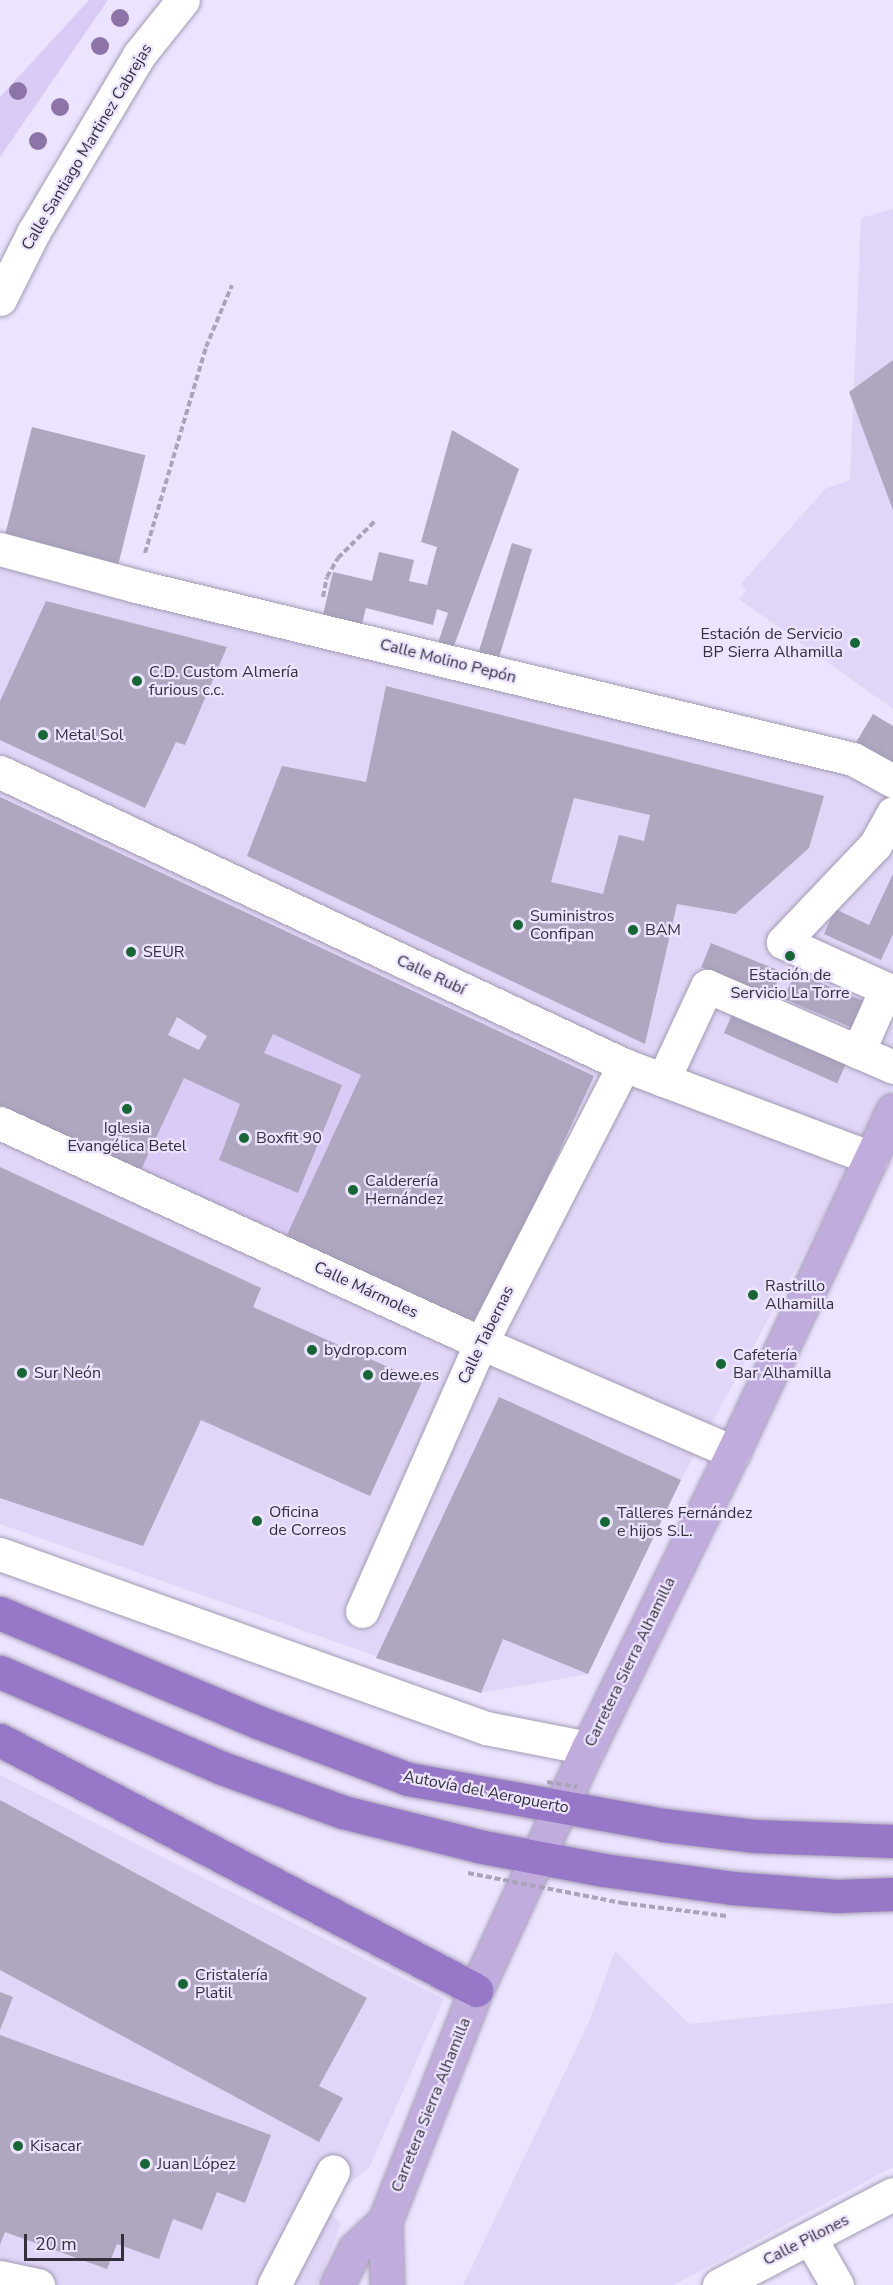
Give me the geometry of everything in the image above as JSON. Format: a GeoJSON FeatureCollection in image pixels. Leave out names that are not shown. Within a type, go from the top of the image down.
{"type":"FeatureCollection","features":[{"type":"Feature","properties":{"kind":"highway","name":"Autovía del Aeropuerto"},"geometry":{"type":"LineString","coordinates":[[0,1613],[258,1722],[408,1779],[562,1792],[755,1836],[893,1841]]}},
{"type":"Feature","properties":{"kind":"highway"},"geometry":{"type":"LineString","coordinates":[[0,1672],[222,1768],[344,1812],[538,1857],[732,1888],[837,1896],[893,1894]]}},
{"type":"Feature","properties":{"kind":"highway"},"geometry":{"type":"LineString","coordinates":[[0,1740],[476,1990]]}},
{"type":"Feature","properties":{"kind":"main road","name":"Carretera Sierra Alhamilla"},"geometry":{"type":"LineString","coordinates":[[387,2285],[385,2221],[476,1990],[538,1857],[562,1792],[588,1748],[734,1452],[893,1111]]}},
{"type":"Feature","properties":{"kind":"main road","name":"Carretera Sierra Alhamilla"},"geometry":{"type":"LineString","coordinates":[[337,2285],[355,2249],[385,2221]]}},
{"type":"Feature","properties":{"kind":"street","name":"Calle Santiago Martinez Cabrejas"},"geometry":{"type":"LineString","coordinates":[[0,299],[33,232],[139,55],[183,0]]}},
{"type":"Feature","properties":{"kind":"street","name":"Calle Molino Pepón"},"geometry":{"type":"LineString","coordinates":[[0,549],[136,586],[853,759],[893,781]]}},
{"type":"Feature","properties":{"kind":"street","name":"Calle Rubí"},"geometry":{"type":"LineString","coordinates":[[0,772],[624,1065],[871,1158]]}},
{"type":"Feature","properties":{"kind":"street"},"geometry":{"type":"LineString","coordinates":[[858,1052],[890,990],[783,942],[875,845],[893,813]]}},
{"type":"Feature","properties":{"kind":"street"},"geometry":{"type":"LineString","coordinates":[[663,1080],[707,986],[893,1067]]}},
{"type":"Feature","properties":{"kind":"street","name":"Calle Tabernas"},"geometry":{"type":"LineString","coordinates":[[362,1611],[481,1343],[624,1065]]}},
{"type":"Feature","properties":{"kind":"street","name":"Calle Mármoles"},"geometry":{"type":"LineString","coordinates":[[0,1123],[481,1343],[734,1452]]}},
{"type":"Feature","properties":{"kind":"street"},"geometry":{"type":"LineString","coordinates":[[0,1554],[486,1728],[588,1748]]}},
{"type":"Feature","properties":{"kind":"street"},"geometry":{"type":"LineString","coordinates":[[274,2285],[333,2171]]}},
{"type":"Feature","properties":{"kind":"street","name":"Calle Pilones"},"geometry":{"type":"LineString","coordinates":[[719,2285],[893,2194]]}},
{"type":"Feature","properties":{"kind":"street"},"geometry":{"type":"LineString","coordinates":[[810,2238],[837,2285]]}},
{"type":"Feature","properties":{"kind":"street"},"geometry":{"type":"LineString","coordinates":[[0,2277],[38,2285]]}},
{"type":"Feature","properties":{"kind":"path"},"geometry":{"type":"LineString","coordinates":[[136,586],[163,483],[206,347],[232,285]]}},
{"type":"Feature","properties":{"kind":"path"},"geometry":{"type":"LineString","coordinates":[[318,630],[327,577],[338,558],[375,521]]}},
{"type":"Feature","properties":{"kind":"path"},"geometry":{"type":"LineString","coordinates":[[468,1873],[622,1903],[726,1916]]}},
{"type":"Feature","properties":{"kind":"shaded area"},"geometry":{"type":"Polygon","coordinates":[[[89,0],[108,0],[0,157],[0,97],[89,0]]]}},
{"type":"Feature","properties":{"kind":"shaded area","name":"Estación de Servicio BP Sierra Alhamilla"},"geometry":{"type":"Polygon","coordinates":[[[893,209],[893,709],[739,599],[746,590],[740,585],[825,489],[850,480],[861,218],[893,209]]]}},
{"type":"Feature","properties":{"kind":"shaded area"},"geometry":{"type":"Polygon","coordinates":[[[0,554],[849,764],[893,789],[893,1089],[681,1480],[588,1674],[481,1693],[0,1524],[0,554]]]}},
{"type":"Feature","properties":{"kind":"shaded area","name":"Boxfit 90"},"geometry":{"type":"Polygon","coordinates":[[[273,1034],[361,1075],[285,1239],[140,1172],[184,1078],[240,1104],[273,1034]]]}},
{"type":"Feature","properties":{"kind":"shaded area"},"geometry":{"type":"Polygon","coordinates":[[[0,1775],[444,1999],[369,2168],[322,2204],[341,2224],[317,2285],[0,2285],[0,1775]]]}},
{"type":"Feature","properties":{"kind":"shaded area"},"geometry":{"type":"Polygon","coordinates":[[[615,1951],[689,2024],[893,2003],[893,2167],[674,2285],[463,2285],[589,2022],[615,1951]]]}},
{"type":"Feature","properties":{"kind":"building"},"geometry":{"type":"Polygon","coordinates":[[[893,360],[893,510],[849,392],[893,360]]]}},
{"type":"Feature","properties":{"kind":"building"},"geometry":{"type":"Polygon","coordinates":[[[32,427],[146,455],[117,569],[4,541],[32,427]]]}},
{"type":"Feature","properties":{"kind":"building"},"geometry":{"type":"Polygon","coordinates":[[[452,430],[519,469],[451,654],[436,649],[448,613],[437,609],[433,625],[366,608],[361,628],[322,619],[333,572],[372,581],[379,552],[414,560],[409,581],[427,585],[437,547],[421,542],[452,430]]]}},
{"type":"Feature","properties":{"kind":"building"},"geometry":{"type":"Polygon","coordinates":[[[512,543],[532,549],[497,665],[477,659],[512,543]]]}},
{"type":"Feature","properties":{"kind":"building"},"geometry":{"type":"Polygon","coordinates":[[[46,601],[227,647],[185,745],[176,742],[145,808],[0,740],[0,701],[46,601]]]}},
{"type":"Feature","properties":{"kind":"building"},"geometry":{"type":"Polygon","coordinates":[[[386,686],[824,796],[809,848],[735,914],[677,904],[645,1044],[247,856],[282,766],[366,782],[386,686]],[[574,798],[551,882],[603,894],[619,835],[644,841],[650,815],[574,798]]]}},
{"type":"Feature","properties":{"kind":"building"},"geometry":{"type":"Polygon","coordinates":[[[873,714],[893,726],[893,766],[855,744],[873,714]]]}},
{"type":"Feature","properties":{"kind":"building"},"geometry":{"type":"Polygon","coordinates":[[[0,797],[594,1076],[478,1328],[285,1239],[361,1075],[273,1034],[264,1053],[342,1085],[298,1193],[219,1160],[240,1104],[184,1078],[140,1172],[0,1107],[0,797]],[[177,1017],[168,1035],[199,1050],[207,1036],[177,1017]]]}},
{"type":"Feature","properties":{"kind":"building"},"geometry":{"type":"Polygon","coordinates":[[[893,874],[893,934],[881,960],[824,934],[835,909],[869,925],[893,874]]]}},
{"type":"Feature","properties":{"kind":"building"},"geometry":{"type":"Polygon","coordinates":[[[711,943],[781,971],[772,996],[701,967],[711,943]]]}},
{"type":"Feature","properties":{"kind":"building"},"geometry":{"type":"Polygon","coordinates":[[[795,972],[864,1001],[853,1028],[784,999],[795,972]]]}},
{"type":"Feature","properties":{"kind":"building"},"geometry":{"type":"Polygon","coordinates":[[[743,990],[856,1040],[837,1083],[724,1033],[743,990]]]}},
{"type":"Feature","properties":{"kind":"building"},"geometry":{"type":"Polygon","coordinates":[[[0,1167],[261,1288],[253,1307],[422,1382],[370,1496],[201,1420],[143,1546],[0,1498],[0,1167]]]}},
{"type":"Feature","properties":{"kind":"building"},"geometry":{"type":"Polygon","coordinates":[[[499,1397],[681,1480],[588,1674],[503,1639],[481,1693],[376,1658],[499,1397]]]}},
{"type":"Feature","properties":{"kind":"building","name":"Cristalería Platil"},"geometry":{"type":"Polygon","coordinates":[[[0,1800],[367,1998],[319,2086],[343,2098],[319,2142],[0,1970],[0,1800]]]}},
{"type":"Feature","properties":{"kind":"building"},"geometry":{"type":"Polygon","coordinates":[[[0,1992],[13,1997],[0,2030],[0,1992]]]}},
{"type":"Feature","properties":{"kind":"building","name":"Juan López"},"geometry":{"type":"Polygon","coordinates":[[[0,2035],[271,2135],[245,2203],[217,2192],[202,2230],[173,2219],[159,2259],[117,2244],[107,2269],[5,2232],[0,2245],[0,2035]]]}},
{"type":"Feature","properties":{"kind":"place","name":"Estación de Servicio BP Sierra Alhamilla"},"geometry":{"type":"Point","coordinates":[855,643]}},
{"type":"Feature","properties":{"kind":"place","name":"C.D. Custom Almería furious c.c."},"geometry":{"type":"Point","coordinates":[137,681]}},
{"type":"Feature","properties":{"kind":"place","name":"Metal Sol"},"geometry":{"type":"Point","coordinates":[43,735]}},
{"type":"Feature","properties":{"kind":"place","name":"Suministros Confipan"},"geometry":{"type":"Point","coordinates":[518,925]}},
{"type":"Feature","properties":{"kind":"place","name":"BAM"},"geometry":{"type":"Point","coordinates":[633,930]}},
{"type":"Feature","properties":{"kind":"place","name":"SEUR"},"geometry":{"type":"Point","coordinates":[131,952]}},
{"type":"Feature","properties":{"kind":"place","name":"Estación de Servicio La Torre"},"geometry":{"type":"Point","coordinates":[790,956]}},
{"type":"Feature","properties":{"kind":"place","name":"Iglesia Evangélica Betel"},"geometry":{"type":"Point","coordinates":[127,1109]}},
{"type":"Feature","properties":{"kind":"place","name":"Boxfit 90"},"geometry":{"type":"Point","coordinates":[244,1138]}},
{"type":"Feature","properties":{"kind":"place","name":"Calderería Hernández"},"geometry":{"type":"Point","coordinates":[353,1190]}},
{"type":"Feature","properties":{"kind":"place","name":"Rastrillo Alhamilla"},"geometry":{"type":"Point","coordinates":[753,1295]}},
{"type":"Feature","properties":{"kind":"place","name":"bydrop.com"},"geometry":{"type":"Point","coordinates":[312,1350]}},
{"type":"Feature","properties":{"kind":"place","name":"Cafetería Bar Alhamilla"},"geometry":{"type":"Point","coordinates":[721,1364]}},
{"type":"Feature","properties":{"kind":"place","name":"Sur Neón"},"geometry":{"type":"Point","coordinates":[22,1373]}},
{"type":"Feature","properties":{"kind":"place","name":"dewe.es"},"geometry":{"type":"Point","coordinates":[368,1375]}},
{"type":"Feature","properties":{"kind":"place","name":"Oficina de Correos"},"geometry":{"type":"Point","coordinates":[257,1521]}},
{"type":"Feature","properties":{"kind":"place","name":"Talleres Fernández e hijos S.L."},"geometry":{"type":"Point","coordinates":[605,1522]}},
{"type":"Feature","properties":{"kind":"place","name":"Cristalería Platil"},"geometry":{"type":"Point","coordinates":[183,1984]}},
{"type":"Feature","properties":{"kind":"place","name":"Kisacar"},"geometry":{"type":"Point","coordinates":[18,2146]}},
{"type":"Feature","properties":{"kind":"place","name":"Juan López"},"geometry":{"type":"Point","coordinates":[145,2164]}}]}
